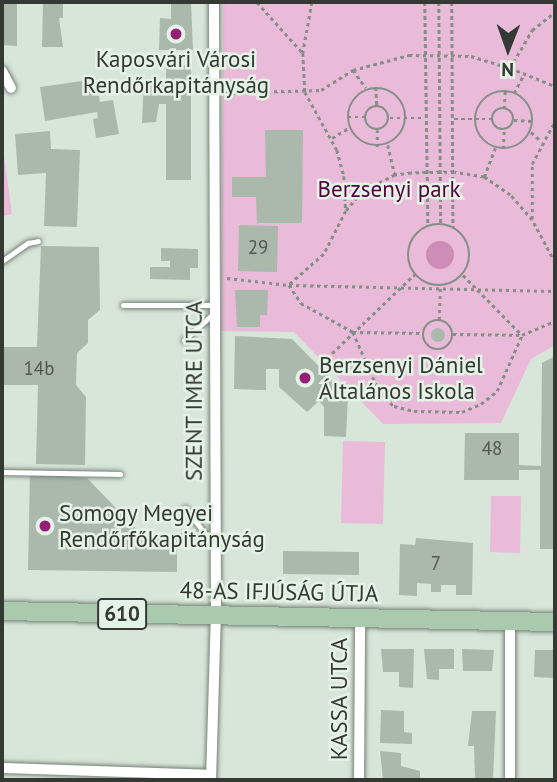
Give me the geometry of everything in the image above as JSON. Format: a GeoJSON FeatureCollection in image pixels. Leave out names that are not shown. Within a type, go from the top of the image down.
{"type":"FeatureCollection","features":[{"type":"Feature","properties":{"kind":"main road","name":"48-AS IFJÚSÁG ÚTJA"},"geometry":{"type":"LineString","coordinates":[[2,611],[555,622]]}},
{"type":"Feature","properties":{"kind":"street","name":"SZENT IMRE UTCA"},"geometry":{"type":"LineString","coordinates":[[211,778],[216,615],[214,2]]}},
{"type":"Feature","properties":{"kind":"street","name":"KASSA UTCA"},"geometry":{"type":"LineString","coordinates":[[359,780],[360,618]]}},
{"type":"Feature","properties":{"kind":"street"},"geometry":{"type":"LineString","coordinates":[[510,621],[510,780]]}},
{"type":"Feature","properties":{"kind":"street"},"geometry":{"type":"LineString","coordinates":[[2,768],[211,778]]}},
{"type":"Feature","properties":{"kind":"lane"},"geometry":{"type":"LineString","coordinates":[[2,261],[28,243],[38,241]]}},
{"type":"Feature","properties":{"kind":"lane"},"geometry":{"type":"LineString","coordinates":[[123,305],[215,309]]}},
{"type":"Feature","properties":{"kind":"lane"},"geometry":{"type":"LineString","coordinates":[[184,340],[215,309]]}},
{"type":"Feature","properties":{"kind":"lane"},"geometry":{"type":"LineString","coordinates":[[2,472],[120,474]]}},
{"type":"Feature","properties":{"kind":"lane"},"geometry":{"type":"LineString","coordinates":[[185,508],[215,546]]}},
{"type":"Feature","properties":{"kind":"path"},"geometry":{"type":"LineString","coordinates":[[257,2],[303,53]]}},
{"type":"Feature","properties":{"kind":"path"},"geometry":{"type":"LineString","coordinates":[[312,2],[303,53],[305,92],[331,139],[344,176],[346,211]]}},
{"type":"Feature","properties":{"kind":"path"},"geometry":{"type":"LineString","coordinates":[[415,274],[410,248],[428,226],[425,2]]}},
{"type":"Feature","properties":{"kind":"path"},"geometry":{"type":"LineString","coordinates":[[439,2],[441,224]]}},
{"type":"Feature","properties":{"kind":"path"},"geometry":{"type":"LineString","coordinates":[[453,2],[453,227]]}},
{"type":"Feature","properties":{"kind":"path"},"geometry":{"type":"LineString","coordinates":[[510,68],[532,30],[555,12]]}},
{"type":"Feature","properties":{"kind":"path"},"geometry":{"type":"LineString","coordinates":[[215,93],[321,90],[353,71],[390,58],[425,55],[490,59],[555,86]]}},
{"type":"Feature","properties":{"kind":"path"},"geometry":{"type":"LineString","coordinates":[[353,71],[366,89]]}},
{"type":"Feature","properties":{"kind":"path"},"geometry":{"type":"LineString","coordinates":[[514,93],[524,74]]}},
{"type":"Feature","properties":{"kind":"path"},"geometry":{"type":"LineString","coordinates":[[348,117],[365,117],[377,105],[376,87]]}},
{"type":"Feature","properties":{"kind":"path"},"geometry":{"type":"LineString","coordinates":[[376,87],[402,100],[407,118],[404,130],[388,145],[377,147],[360,141],[349,127],[348,117],[350,104],[366,89],[376,87]]}},
{"type":"Feature","properties":{"kind":"path"},"geometry":{"type":"LineString","coordinates":[[505,91],[505,109],[514,120],[532,121]]}},
{"type":"Feature","properties":{"kind":"path"},"geometry":{"type":"LineString","coordinates":[[505,91],[514,93],[529,106],[531,132],[516,146],[495,148],[479,135],[475,119],[480,101],[505,91]]}},
{"type":"Feature","properties":{"kind":"path"},"geometry":{"type":"LineString","coordinates":[[365,117],[369,127],[377,130],[387,126],[390,118],[387,109],[377,105]]}},
{"type":"Feature","properties":{"kind":"path"},"geometry":{"type":"LineString","coordinates":[[453,119],[492,119],[505,109]]}},
{"type":"Feature","properties":{"kind":"path"},"geometry":{"type":"LineString","coordinates":[[390,118],[425,118]]}},
{"type":"Feature","properties":{"kind":"path"},"geometry":{"type":"LineString","coordinates":[[492,119],[497,128],[504,130]]}},
{"type":"Feature","properties":{"kind":"path"},"geometry":{"type":"LineString","coordinates":[[503,149],[504,130],[514,120]]}},
{"type":"Feature","properties":{"kind":"path"},"geometry":{"type":"LineString","coordinates":[[532,220],[532,164],[541,141],[555,121]]}},
{"type":"Feature","properties":{"kind":"path"},"geometry":{"type":"LineString","coordinates":[[331,139],[349,127]]}},
{"type":"Feature","properties":{"kind":"path"},"geometry":{"type":"LineString","coordinates":[[377,130],[377,147]]}},
{"type":"Feature","properties":{"kind":"path"},"geometry":{"type":"LineString","coordinates":[[531,132],[541,141]]}},
{"type":"Feature","properties":{"kind":"path"},"geometry":{"type":"LineString","coordinates":[[388,145],[395,175]]}},
{"type":"Feature","properties":{"kind":"path"},"geometry":{"type":"LineString","coordinates":[[484,177],[495,148]]}},
{"type":"Feature","properties":{"kind":"path"},"geometry":{"type":"LineString","coordinates":[[289,285],[324,254],[346,211],[362,192],[395,175],[426,172],[454,172],[484,177],[510,195],[532,220],[555,263]]}},
{"type":"Feature","properties":{"kind":"path"},"geometry":{"type":"LineString","coordinates":[[428,226],[441,224],[453,227],[470,248],[463,275],[440,287]]}},
{"type":"Feature","properties":{"kind":"path"},"geometry":{"type":"LineString","coordinates":[[415,274],[440,287]]}},
{"type":"Feature","properties":{"kind":"path"},"geometry":{"type":"LineString","coordinates":[[327,358],[415,274]]}},
{"type":"Feature","properties":{"kind":"path"},"geometry":{"type":"LineString","coordinates":[[463,275],[522,335]]}},
{"type":"Feature","properties":{"kind":"path"},"geometry":{"type":"LineString","coordinates":[[215,276],[289,285],[555,291]]}},
{"type":"Feature","properties":{"kind":"path"},"geometry":{"type":"LineString","coordinates":[[289,285],[301,303],[353,332],[423,333]]}},
{"type":"Feature","properties":{"kind":"path"},"geometry":{"type":"LineString","coordinates":[[439,320],[440,287]]}},
{"type":"Feature","properties":{"kind":"path"},"geometry":{"type":"LineString","coordinates":[[439,320],[450,325],[453,334],[450,344],[435,350],[425,342],[423,333],[429,323],[439,320]]}},
{"type":"Feature","properties":{"kind":"path"},"geometry":{"type":"LineString","coordinates":[[453,334],[522,335],[555,321]]}},
{"type":"Feature","properties":{"kind":"path"},"geometry":{"type":"LineString","coordinates":[[353,332],[380,393],[394,406],[414,411],[462,412],[481,404],[497,391],[522,335]]}},
{"type":"Feature","properties":{"kind":"green space","name":"Berzsenyi park"},"geometry":{"type":"Polygon","coordinates":[[[223,2],[555,2],[555,345],[531,359],[501,423],[383,424],[294,332],[221,331],[223,2]]]}},
{"type":"Feature","properties":{"kind":"green space"},"geometry":{"type":"Polygon","coordinates":[[[2,142],[12,214],[2,216],[2,142]]]}},
{"type":"Feature","properties":{"kind":"green space"},"geometry":{"type":"Polygon","coordinates":[[[343,441],[385,442],[383,524],[341,523],[343,441]]]}},
{"type":"Feature","properties":{"kind":"green space"},"geometry":{"type":"Polygon","coordinates":[[[491,496],[521,496],[520,553],[490,552],[491,496]]]}},
{"type":"Feature","properties":{"kind":"shaded area"},"geometry":{"type":"Polygon","coordinates":[[[440,241],[450,245],[454,255],[450,265],[440,269],[430,265],[426,255],[430,245],[440,241]]]}},
{"type":"Feature","properties":{"kind":"building"},"geometry":{"type":"Polygon","coordinates":[[[2,2],[17,2],[17,46],[2,45],[2,2]]]}},
{"type":"Feature","properties":{"kind":"building"},"geometry":{"type":"Polygon","coordinates":[[[43,2],[63,2],[63,18],[59,18],[63,47],[42,47],[43,2]]]}},
{"type":"Feature","properties":{"kind":"building","name":"Kaposvári Városi Rendőrkapitányság"},"geometry":{"type":"Polygon","coordinates":[[[171,2],[191,2],[193,50],[159,50],[160,18],[171,19],[171,2]]]}},
{"type":"Feature","properties":{"kind":"building"},"geometry":{"type":"Polygon","coordinates":[[[166,65],[191,65],[191,180],[166,180],[166,104],[159,104],[156,122],[142,123],[144,78],[166,83],[166,65]]]}},
{"type":"Feature","properties":{"kind":"building"},"geometry":{"type":"Polygon","coordinates":[[[96,79],[100,102],[113,100],[119,134],[96,138],[93,119],[98,118],[97,112],[45,121],[40,87],[96,79]]]}},
{"type":"Feature","properties":{"kind":"building"},"geometry":{"type":"Polygon","coordinates":[[[265,130],[303,130],[302,223],[257,223],[256,197],[232,197],[232,177],[266,177],[265,130]]]}},
{"type":"Feature","properties":{"kind":"building"},"geometry":{"type":"Polygon","coordinates":[[[50,131],[51,149],[80,150],[77,227],[44,226],[46,173],[18,175],[15,134],[50,131]]]}},
{"type":"Feature","properties":{"kind":"building"},"geometry":{"type":"Polygon","coordinates":[[[239,225],[278,226],[277,272],[238,271],[239,225]]]}},
{"type":"Feature","properties":{"kind":"building"},"geometry":{"type":"Polygon","coordinates":[[[41,246],[99,247],[100,310],[88,320],[88,343],[77,353],[76,385],[86,397],[85,465],[36,464],[38,385],[2,385],[2,347],[37,347],[41,246]]]}},
{"type":"Feature","properties":{"kind":"building"},"geometry":{"type":"Polygon","coordinates":[[[161,248],[198,249],[198,268],[190,268],[190,280],[150,279],[150,267],[170,267],[170,261],[161,261],[161,248]]]}},
{"type":"Feature","properties":{"kind":"building"},"geometry":{"type":"Polygon","coordinates":[[[235,290],[268,290],[267,315],[260,315],[260,327],[237,327],[235,290]]]}},
{"type":"Feature","properties":{"kind":"building"},"geometry":{"type":"Polygon","coordinates":[[[435,328],[441,328],[445,335],[441,342],[435,342],[431,338],[431,332],[435,328]]]}},
{"type":"Feature","properties":{"kind":"building","name":"Berzsenyi Dániel Általános Iskola"},"geometry":{"type":"Polygon","coordinates":[[[235,336],[292,339],[348,396],[346,437],[324,436],[324,407],[319,401],[307,412],[279,387],[279,369],[266,369],[266,390],[234,389],[235,336]]]}},
{"type":"Feature","properties":{"kind":"building"},"geometry":{"type":"Polygon","coordinates":[[[555,356],[555,549],[540,549],[540,470],[519,470],[519,480],[464,480],[465,433],[519,433],[519,465],[541,466],[542,363],[555,356]]]}},
{"type":"Feature","properties":{"kind":"building","name":"Somogy Megyei Rendőrfőkapitányság"},"geometry":{"type":"Polygon","coordinates":[[[30,473],[87,478],[138,531],[150,538],[177,539],[177,572],[28,570],[30,473]]]}},
{"type":"Feature","properties":{"kind":"building"},"geometry":{"type":"Polygon","coordinates":[[[416,538],[473,543],[472,595],[456,595],[456,585],[441,585],[441,592],[431,592],[431,584],[417,583],[417,596],[399,595],[400,544],[415,545],[416,538]]]}},
{"type":"Feature","properties":{"kind":"building"},"geometry":{"type":"Polygon","coordinates":[[[283,551],[359,552],[359,575],[283,574],[283,551]]]}},
{"type":"Feature","properties":{"kind":"building"},"geometry":{"type":"Polygon","coordinates":[[[381,649],[414,649],[413,688],[399,687],[399,672],[383,672],[381,649]]]}},
{"type":"Feature","properties":{"kind":"building"},"geometry":{"type":"Polygon","coordinates":[[[424,649],[454,649],[454,669],[439,669],[439,680],[427,679],[424,649]]]}},
{"type":"Feature","properties":{"kind":"building"},"geometry":{"type":"Polygon","coordinates":[[[462,649],[494,650],[492,671],[463,671],[462,649]]]}},
{"type":"Feature","properties":{"kind":"building"},"geometry":{"type":"Polygon","coordinates":[[[535,650],[555,650],[555,678],[534,677],[535,650]]]}},
{"type":"Feature","properties":{"kind":"building"},"geometry":{"type":"Polygon","coordinates":[[[381,710],[404,711],[404,732],[412,733],[412,744],[380,743],[381,710]]]}},
{"type":"Feature","properties":{"kind":"building"},"geometry":{"type":"Polygon","coordinates":[[[472,711],[496,711],[493,779],[475,779],[474,746],[468,746],[472,711]]]}},
{"type":"Feature","properties":{"kind":"building"},"geometry":{"type":"Polygon","coordinates":[[[380,751],[401,753],[401,766],[420,771],[420,780],[383,780],[380,751]]]}},
{"type":"Feature","properties":{"kind":"place","name":"Kaposvári Városi Rendőrkapitányság"},"geometry":{"type":"Point","coordinates":[176,34]}},
{"type":"Feature","properties":{"kind":"place","name":"Berzsenyi Dániel Általános Iskola"},"geometry":{"type":"Point","coordinates":[305,378]}},
{"type":"Feature","properties":{"kind":"place","name":"Somogy Megyei Rendőrfőkapitányság"},"geometry":{"type":"Point","coordinates":[45,526]}}]}
